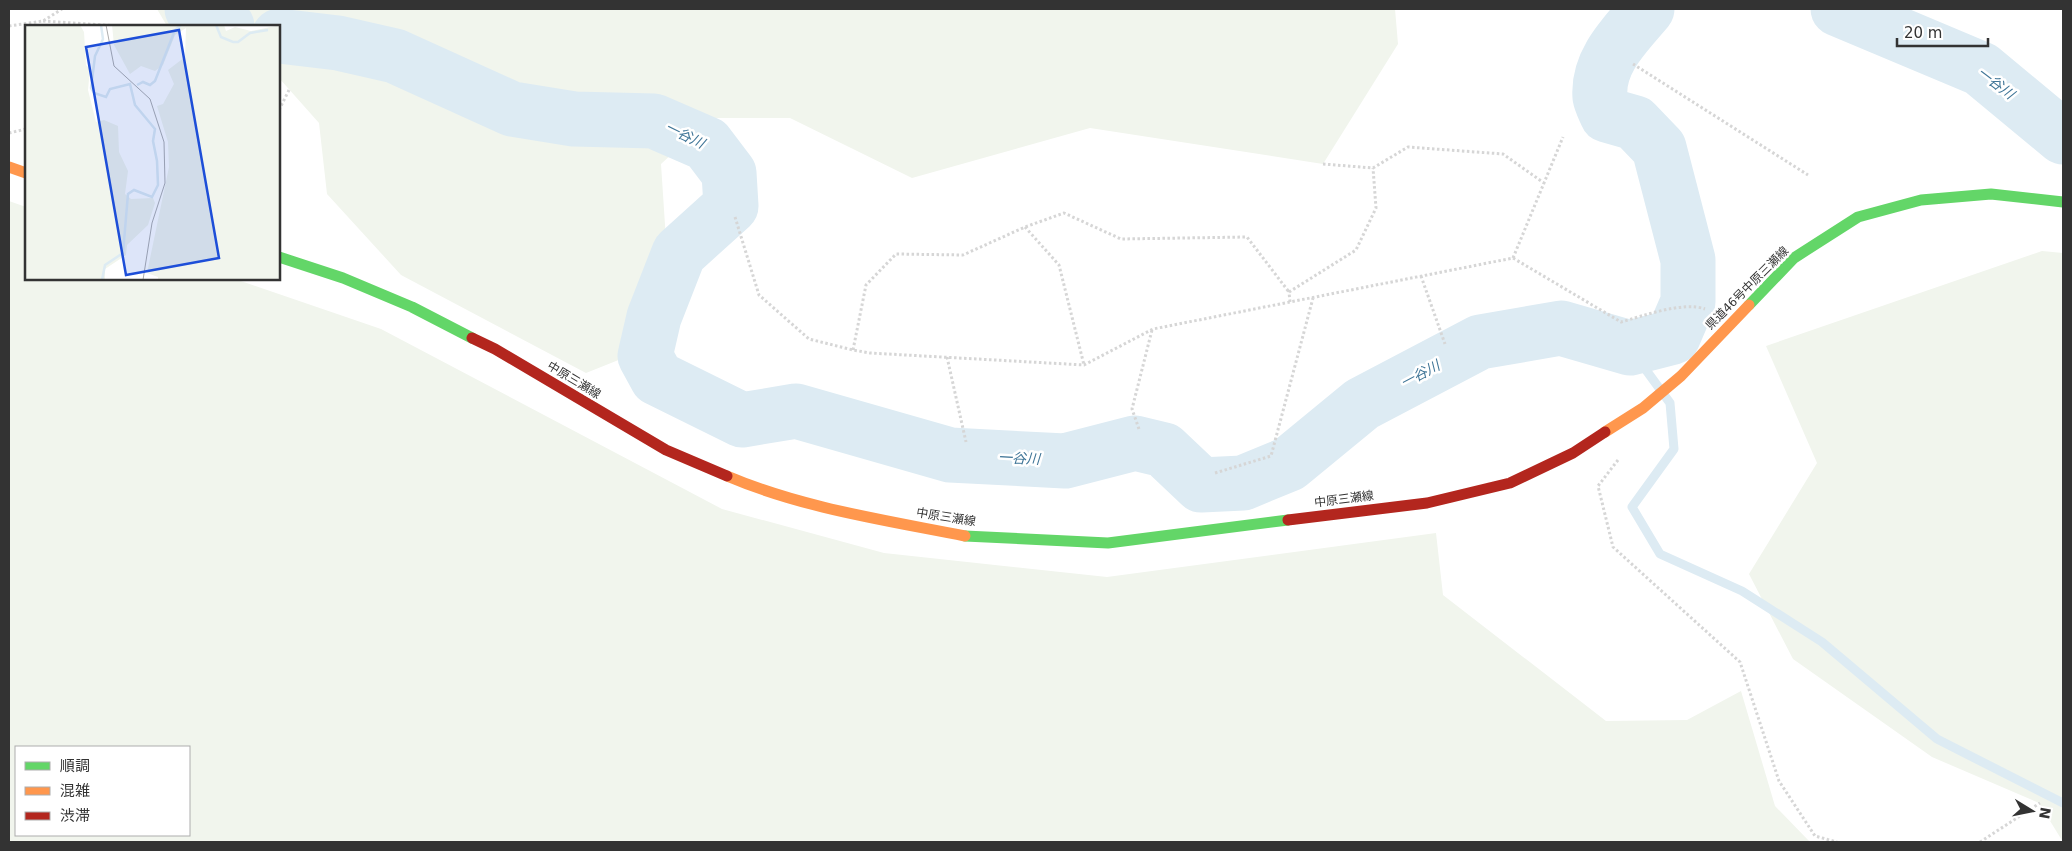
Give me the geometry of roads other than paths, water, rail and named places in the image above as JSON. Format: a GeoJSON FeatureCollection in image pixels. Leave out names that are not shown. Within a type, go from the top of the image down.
{"type":"FeatureCollection","features":[{"type":"Feature","properties":{"kind":"main road"},"geometry":{"type":"LineString","coordinates":[[9,168],[25,173]]}},
{"type":"Feature","properties":{"kind":"main road","name":"県道46号中原三瀬線"},"geometry":{"type":"LineString","coordinates":[[1643,408],[1681,376],[1794,258],[1858,217],[1921,200],[1991,194],[2063,202]]}},
{"type":"Feature","properties":{"kind":"main road","name":"中原三瀬線"},"geometry":{"type":"LineString","coordinates":[[280,257],[342,278],[412,307],[495,349],[666,450],[746,484],[826,508],[965,536],[1108,543],[1427,502],[1510,483],[1574,453],[1643,408]]}},
{"type":"Feature","properties":{"kind":"waterway","name":"一谷川"},"geometry":{"type":"LineString","coordinates":[[192,9],[225,25]]}},
{"type":"Feature","properties":{"kind":"waterway","name":"一谷川"},"geometry":{"type":"LineString","coordinates":[[280,36],[338,43],[395,56],[512,109],[574,119],[654,121],[707,144],[729,173],[731,206],[679,253],[654,317],[645,356],[657,378],[742,420],[796,411],[950,455],[1065,461],[1135,443],[1164,450],[1201,485],[1243,483],[1289,464],[1362,404],[1480,342],[1561,328],[1630,348],[1673,337],[1688,302],[1688,260],[1659,148],[1635,123],[1607,115],[1600,97],[1600,84],[1608,60],[1622,38],[1647,9]]}},
{"type":"Feature","properties":{"kind":"waterway","name":"一谷川"},"geometry":{"type":"LineString","coordinates":[[1838,9],[1981,69],[2063,137]]}},
{"type":"Feature","properties":{"kind":"waterway"},"geometry":{"type":"LineString","coordinates":[[1630,348],[1670,403],[1674,449],[1632,507],[1660,554],[1742,591],[1822,642],[1937,739],[2063,803]]}}]}
